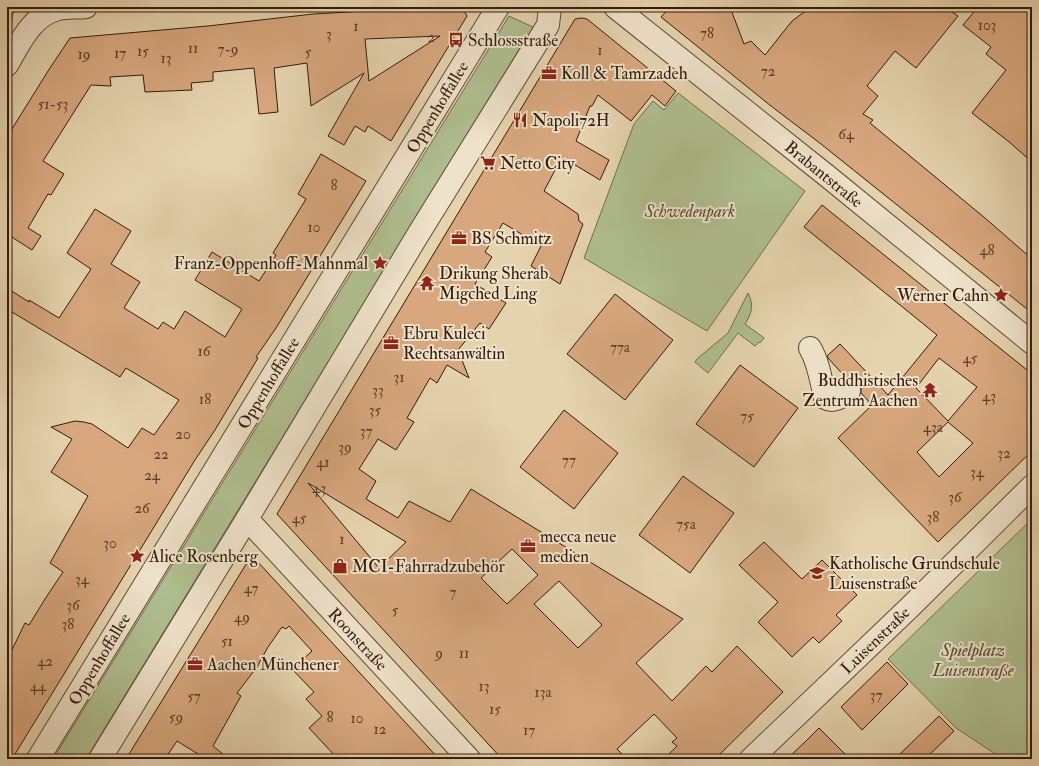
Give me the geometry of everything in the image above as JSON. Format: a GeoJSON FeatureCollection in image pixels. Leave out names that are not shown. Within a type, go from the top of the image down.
{"type":"FeatureCollection","features":[{"type":"Feature","properties":{"kind":"street"},"geometry":{"type":"LineString","coordinates":[[7,65],[34,22],[46,14],[60,8],[86,7]]}},
{"type":"Feature","properties":{"kind":"street","name":"Oppenhoffallee"},"geometry":{"type":"LineString","coordinates":[[38,759],[498,7]]}},
{"type":"Feature","properties":{"kind":"street"},"geometry":{"type":"LineString","coordinates":[[100,759],[247,519],[419,233],[548,25],[550,7]]}},
{"type":"Feature","properties":{"kind":"street","name":"Brabantstraße"},"geometry":{"type":"LineString","coordinates":[[615,7],[1032,342]]}},
{"type":"Feature","properties":{"kind":"street"},"geometry":{"type":"LineString","coordinates":[[810,348],[818,367],[825,398],[828,400],[836,400],[848,391]]}},
{"type":"Feature","properties":{"kind":"street","name":"Luisenstraße"},"geometry":{"type":"LineString","coordinates":[[751,759],[909,608],[1032,486]]}},
{"type":"Feature","properties":{"kind":"street","name":"Roonstraße"},"geometry":{"type":"LineString","coordinates":[[247,519],[469,759]]}},
{"type":"Feature","properties":{"kind":"green space"},"geometry":{"type":"Polygon","coordinates":[[[7,7],[14,7],[12,20],[7,27],[7,7]]]}},
{"type":"Feature","properties":{"kind":"green space"},"geometry":{"type":"Polygon","coordinates":[[[509,16],[533,27],[86,759],[53,759],[509,16]]]}},
{"type":"Feature","properties":{"kind":"green space","name":"Schwedenpark"},"geometry":{"type":"Polygon","coordinates":[[[678,93],[805,191],[707,331],[584,258],[634,124],[653,101],[664,110],[678,93]]]}},
{"type":"Feature","properties":{"kind":"green space"},"geometry":{"type":"Polygon","coordinates":[[[748,293],[752,305],[745,324],[764,338],[755,346],[738,333],[708,373],[695,362],[728,333],[748,293]]]}},
{"type":"Feature","properties":{"kind":"green space","name":"Spielplatz Luisenstraße"},"geometry":{"type":"Polygon","coordinates":[[[1032,519],[1032,759],[1003,759],[956,728],[888,659],[1032,519]]]}},
{"type":"Feature","properties":{"kind":"building"},"geometry":{"type":"Polygon","coordinates":[[[402,7],[462,7],[467,16],[391,141],[368,126],[365,132],[355,126],[344,145],[328,136],[364,73],[311,106],[307,63],[274,68],[278,112],[259,114],[254,68],[213,72],[213,81],[191,83],[192,90],[145,92],[143,75],[110,77],[111,86],[91,85],[43,161],[64,174],[51,195],[48,194],[28,228],[41,236],[32,250],[7,234],[7,137],[70,38],[208,26],[313,14],[402,7]],[[440,36],[365,39],[369,81],[440,36]]]}},
{"type":"Feature","properties":{"kind":"building"},"geometry":{"type":"Polygon","coordinates":[[[670,7],[730,7],[744,44],[751,41],[765,55],[792,21],[811,7],[945,7],[958,16],[916,68],[895,51],[867,86],[878,96],[863,114],[873,120],[870,123],[1032,259],[1032,313],[661,17],[670,7]]]}},
{"type":"Feature","properties":{"kind":"building"},"geometry":{"type":"Polygon","coordinates":[[[978,7],[1032,7],[1032,162],[972,113],[1006,70],[986,54],[991,47],[963,25],[978,7]]]}},
{"type":"Feature","properties":{"kind":"building"},"geometry":{"type":"Polygon","coordinates":[[[575,19],[587,19],[676,91],[665,106],[652,95],[631,121],[598,95],[592,106],[590,106],[576,141],[609,160],[600,180],[562,157],[544,191],[578,214],[579,221],[583,224],[560,284],[531,266],[541,246],[503,223],[485,252],[492,257],[475,284],[506,303],[489,329],[480,323],[458,350],[469,378],[447,365],[437,383],[430,378],[407,418],[414,422],[396,450],[378,439],[359,469],[376,481],[366,499],[398,518],[409,501],[450,522],[471,489],[683,619],[636,663],[672,701],[706,666],[712,672],[737,646],[783,692],[715,759],[664,759],[677,746],[672,742],[677,738],[654,714],[617,749],[627,759],[502,759],[277,514],[575,19]],[[308,483],[379,568],[406,542],[308,483]],[[512,549],[481,578],[507,604],[538,575],[512,549]],[[559,581],[534,604],[578,648],[602,625],[559,581]]]}},
{"type":"Feature","properties":{"kind":"building"},"geometry":{"type":"Polygon","coordinates":[[[321,154],[366,181],[276,328],[256,357],[258,358],[215,430],[195,460],[12,759],[7,759],[7,660],[25,623],[29,625],[63,572],[50,563],[88,496],[51,472],[72,439],[51,427],[75,421],[92,424],[128,448],[142,428],[154,435],[179,400],[126,368],[120,377],[7,309],[7,288],[59,318],[91,269],[67,253],[95,209],[131,231],[111,264],[140,282],[124,308],[158,329],[163,322],[174,329],[185,311],[225,337],[242,309],[195,280],[212,252],[259,281],[276,255],[273,253],[306,199],[298,194],[321,154]]]}},
{"type":"Feature","properties":{"kind":"building"},"geometry":{"type":"Polygon","coordinates":[[[822,205],[1032,374],[1032,451],[938,542],[838,438],[872,405],[861,393],[861,388],[858,383],[853,379],[847,379],[827,356],[840,344],[888,395],[937,335],[804,227],[822,205]],[[939,358],[916,388],[948,421],[977,387],[939,358]],[[948,422],[917,452],[939,477],[973,443],[948,422]]]}},
{"type":"Feature","properties":{"kind":"building"},"geometry":{"type":"Polygon","coordinates":[[[615,294],[673,340],[625,400],[567,354],[615,294]]]}},
{"type":"Feature","properties":{"kind":"building"},"geometry":{"type":"Polygon","coordinates":[[[740,365],[798,408],[754,467],[696,424],[740,365]]]}},
{"type":"Feature","properties":{"kind":"building"},"geometry":{"type":"Polygon","coordinates":[[[564,410],[618,453],[574,509],[520,467],[564,410]]]}},
{"type":"Feature","properties":{"kind":"building"},"geometry":{"type":"Polygon","coordinates":[[[683,476],[734,513],[690,573],[639,535],[683,476]]]}},
{"type":"Feature","properties":{"kind":"building"},"geometry":{"type":"Polygon","coordinates":[[[764,542],[802,579],[822,560],[857,595],[836,615],[842,621],[819,643],[813,637],[792,657],[758,622],[778,602],[739,565],[764,542]]]}},
{"type":"Feature","properties":{"kind":"building"},"geometry":{"type":"Polygon","coordinates":[[[248,561],[257,561],[439,759],[338,759],[309,728],[322,716],[306,699],[314,692],[292,669],[312,651],[289,626],[286,629],[282,627],[268,647],[257,667],[237,693],[241,696],[213,746],[229,759],[206,759],[177,741],[165,759],[126,759],[248,561]]]}},
{"type":"Feature","properties":{"kind":"building"},"geometry":{"type":"Polygon","coordinates":[[[887,662],[908,684],[862,730],[841,707],[887,662]]]}},
{"type":"Feature","properties":{"kind":"building"},"geometry":{"type":"Polygon","coordinates":[[[939,716],[954,731],[925,759],[895,759],[939,716]]]}},
{"type":"Feature","properties":{"kind":"building"},"geometry":{"type":"Polygon","coordinates":[[[819,728],[850,759],[787,759],[806,741],[819,728]]]}},
{"type":"Feature","properties":{"kind":"place","name":"Schlossstraße"},"geometry":{"type":"Point","coordinates":[456,40]}},
{"type":"Feature","properties":{"kind":"place","name":"Koll & Tamrzadeh"},"geometry":{"type":"Point","coordinates":[549,73]}},
{"type":"Feature","properties":{"kind":"place","name":"Napoli72H"},"geometry":{"type":"Point","coordinates":[520,120]}},
{"type":"Feature","properties":{"kind":"place","name":"Netto City"},"geometry":{"type":"Point","coordinates":[488,163]}},
{"type":"Feature","properties":{"kind":"place","name":"BS Schmitz"},"geometry":{"type":"Point","coordinates":[459,238]}},
{"type":"Feature","properties":{"kind":"place","name":"Franz-Oppenhoff-Mahnmal"},"geometry":{"type":"Point","coordinates":[380,263]}},
{"type":"Feature","properties":{"kind":"place","name":"Drikung Sherab Migched Ling"},"geometry":{"type":"Point","coordinates":[427,283]}},
{"type":"Feature","properties":{"kind":"place","name":"Werner Cahn"},"geometry":{"type":"Point","coordinates":[1001,295]}},
{"type":"Feature","properties":{"kind":"place","name":"Ebru Kuleci Rechtsanwältin"},"geometry":{"type":"Point","coordinates":[391,343]}},
{"type":"Feature","properties":{"kind":"place","name":"Buddhistisches Zentrum Aachen"},"geometry":{"type":"Point","coordinates":[930,390]}},
{"type":"Feature","properties":{"kind":"place","name":"mecca neue medien"},"geometry":{"type":"Point","coordinates":[528,546]}},
{"type":"Feature","properties":{"kind":"place","name":"Alice Rosenberg"},"geometry":{"type":"Point","coordinates":[137,556]}},
{"type":"Feature","properties":{"kind":"place","name":"MCI-Fahrradzubehör"},"geometry":{"type":"Point","coordinates":[340,566]}},
{"type":"Feature","properties":{"kind":"place","name":"Katholische Grundschule Luisenstraße"},"geometry":{"type":"Point","coordinates":[817,573]}},
{"type":"Feature","properties":{"kind":"place","name":"Aachen Münchener"},"geometry":{"type":"Point","coordinates":[195,664]}}]}
